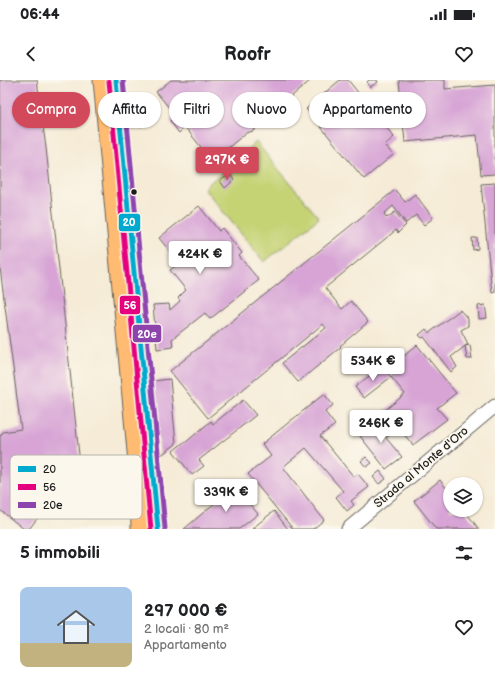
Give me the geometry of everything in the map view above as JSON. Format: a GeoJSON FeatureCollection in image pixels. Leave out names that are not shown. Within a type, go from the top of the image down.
{"type":"FeatureCollection","features":[{"type":"Feature","properties":{"kind":"main road"},"geometry":{"type":"LineString","coordinates":[[102,80],[136,455]]}},
{"type":"Feature","properties":{"kind":"main road"},"geometry":{"type":"LineString","coordinates":[[116,80],[158,529]]}},
{"type":"Feature","properties":{"kind":"main road"},"geometry":{"type":"LineString","coordinates":[[140,519],[140,529]]}},
{"type":"Feature","properties":{"kind":"street","name":"Strada al Monte d'Oro"},"geometry":{"type":"LineString","coordinates":[[348,529],[495,406]]}},
{"type":"Feature","properties":{"kind":"green space"},"geometry":{"type":"Polygon","coordinates":[[[256,142],[319,218],[264,262],[204,188],[256,142]]]}},
{"type":"Feature","properties":{"kind":"building"},"geometry":{"type":"Polygon","coordinates":[[[0,80],[37,80],[39,92],[12,92],[12,128],[43,128],[79,455],[10,455],[10,518],[0,510],[0,436],[3,432],[21,429],[0,268],[0,80]]]}},
{"type":"Feature","properties":{"kind":"building"},"geometry":{"type":"Polygon","coordinates":[[[171,80],[311,80],[297,92],[232,92],[232,128],[257,128],[246,133],[212,161],[186,128],[224,128],[224,92],[169,92],[169,108],[161,98],[161,92],[156,92],[171,80]]]}},
{"type":"Feature","properties":{"kind":"building"},"geometry":{"type":"Polygon","coordinates":[[[340,80],[348,80],[358,92],[326,92],[340,80]]]}},
{"type":"Feature","properties":{"kind":"building"},"geometry":{"type":"Polygon","coordinates":[[[369,80],[377,80],[378,82],[370,87],[367,82],[369,80]]]}},
{"type":"Feature","properties":{"kind":"building"},"geometry":{"type":"Polygon","coordinates":[[[399,80],[445,80],[445,89],[495,85],[495,174],[481,175],[477,135],[405,142],[404,128],[426,128],[426,92],[400,92],[399,80]]]}},
{"type":"Feature","properties":{"kind":"building"},"geometry":{"type":"Polygon","coordinates":[[[175,128],[184,128],[179,133],[175,128]]]}},
{"type":"Feature","properties":{"kind":"building"},"geometry":{"type":"Polygon","coordinates":[[[322,128],[387,128],[394,137],[385,145],[393,155],[364,179],[322,128]]]}},
{"type":"Feature","properties":{"kind":"building"},"geometry":{"type":"Polygon","coordinates":[[[230,174],[234,180],[225,188],[220,181],[230,174]]]}},
{"type":"Feature","properties":{"kind":"building"},"geometry":{"type":"Polygon","coordinates":[[[495,183],[495,292],[492,293],[481,184],[495,183]]]}},
{"type":"Feature","properties":{"kind":"building"},"geometry":{"type":"Polygon","coordinates":[[[395,190],[405,202],[415,194],[433,218],[424,225],[416,215],[406,223],[393,206],[384,214],[387,218],[395,212],[406,225],[398,233],[396,230],[325,288],[342,309],[351,301],[368,322],[340,346],[341,347],[298,382],[282,363],[326,328],[323,324],[208,418],[170,371],[395,190]]]}},
{"type":"Feature","properties":{"kind":"building"},"geometry":{"type":"Polygon","coordinates":[[[199,206],[219,231],[222,228],[242,253],[239,256],[259,280],[210,319],[205,313],[172,339],[173,347],[157,349],[153,305],[169,304],[170,310],[180,301],[178,298],[186,290],[170,270],[179,263],[159,238],[199,206]]]}},
{"type":"Feature","properties":{"kind":"building"},"geometry":{"type":"Polygon","coordinates":[[[472,238],[477,238],[478,249],[473,250],[472,238]]]}},
{"type":"Feature","properties":{"kind":"building"},"geometry":{"type":"Polygon","coordinates":[[[485,305],[487,318],[479,319],[478,306],[485,305]]]}},
{"type":"Feature","properties":{"kind":"building"},"geometry":{"type":"Polygon","coordinates":[[[460,310],[468,319],[468,326],[461,330],[468,344],[451,357],[457,367],[451,372],[424,337],[422,338],[419,335],[426,329],[429,333],[460,310]]]}},
{"type":"Feature","properties":{"kind":"building"},"geometry":{"type":"Polygon","coordinates":[[[417,345],[456,393],[437,408],[447,419],[413,445],[384,411],[405,394],[391,377],[397,372],[392,366],[417,345]]]}},
{"type":"Feature","properties":{"kind":"building"},"geometry":{"type":"Polygon","coordinates":[[[470,345],[472,359],[467,359],[465,346],[470,345]]]}},
{"type":"Feature","properties":{"kind":"building"},"geometry":{"type":"Polygon","coordinates":[[[382,366],[391,377],[364,398],[355,387],[382,366]]]}},
{"type":"Feature","properties":{"kind":"building"},"geometry":{"type":"Polygon","coordinates":[[[170,379],[176,444],[160,456],[153,381],[170,379]]]}},
{"type":"Feature","properties":{"kind":"building"},"geometry":{"type":"Polygon","coordinates":[[[324,394],[333,405],[325,412],[335,425],[320,436],[354,477],[358,474],[369,487],[351,501],[354,505],[347,511],[336,497],[343,491],[306,448],[283,467],[324,520],[313,529],[293,529],[248,474],[271,456],[262,444],[324,394]]]}},
{"type":"Feature","properties":{"kind":"building"},"geometry":{"type":"Polygon","coordinates":[[[243,400],[256,415],[199,460],[204,466],[192,475],[173,451],[211,421],[213,424],[243,400]]]}},
{"type":"Feature","properties":{"kind":"building"},"geometry":{"type":"Polygon","coordinates":[[[381,419],[392,433],[386,438],[402,457],[386,469],[360,436],[381,419]]]}},
{"type":"Feature","properties":{"kind":"building"},"geometry":{"type":"Polygon","coordinates":[[[366,457],[372,463],[366,467],[361,461],[366,457]]]}},
{"type":"Feature","properties":{"kind":"building"},"geometry":{"type":"Polygon","coordinates":[[[380,471],[386,479],[379,484],[373,477],[380,471]]]}},
{"type":"Feature","properties":{"kind":"building"},"geometry":{"type":"Polygon","coordinates":[[[440,480],[443,484],[443,517],[470,517],[479,529],[436,529],[414,501],[440,480]]]}},
{"type":"Feature","properties":{"kind":"building"},"geometry":{"type":"Polygon","coordinates":[[[235,486],[258,514],[239,529],[184,529],[235,486]]]}},
{"type":"Feature","properties":{"kind":"building"},"geometry":{"type":"Polygon","coordinates":[[[274,511],[288,529],[252,529],[259,523],[274,511]]]}},
{"type":"Feature","properties":{"kind":"building"},"geometry":{"type":"Polygon","coordinates":[[[11,519],[37,519],[29,529],[24,529],[11,519]]]}},
{"type":"Feature","properties":{"kind":"transit line","name":"20"},"geometry":{"type":"LineString","coordinates":[[116,80],[158,529]]}},
{"type":"Feature","properties":{"kind":"transit line","name":"20e"},"geometry":{"type":"LineString","coordinates":[[123,80],[165,528]]}},
{"type":"Feature","properties":{"kind":"transit line","name":"56"},"geometry":{"type":"LineString","coordinates":[[109,81],[151,529]]}}]}
